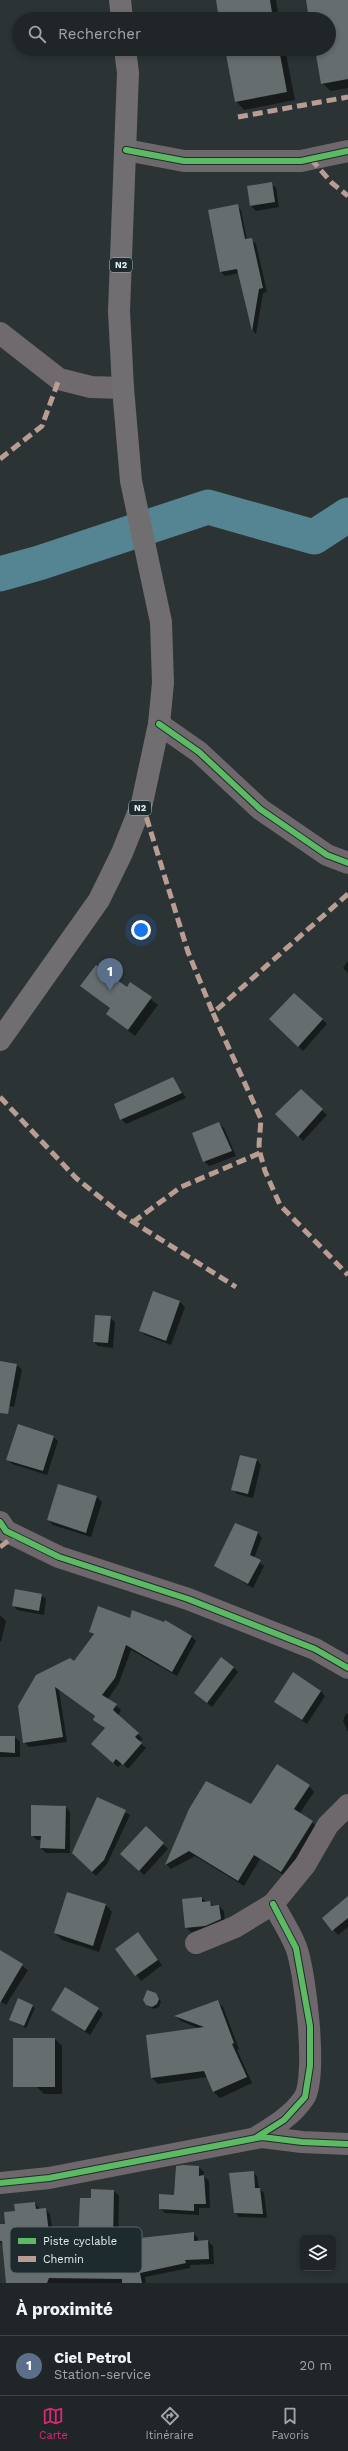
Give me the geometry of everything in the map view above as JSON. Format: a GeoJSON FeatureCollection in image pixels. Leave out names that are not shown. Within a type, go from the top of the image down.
{"type":"FeatureCollection","features":[{"type":"Feature","properties":{"kind":"highway"},"geometry":{"type":"LineString","coordinates":[[120,0],[121,12]]}},
{"type":"Feature","properties":{"kind":"highway","name":"N2"},"geometry":{"type":"LineString","coordinates":[[0,1040],[100,900],[122,853],[142,803],[159,724],[163,682],[161,622],[132,481],[123,388],[119,311],[126,150],[128,73],[126,56]]}},
{"type":"Feature","properties":{"kind":"street"},"geometry":{"type":"LineString","coordinates":[[126,150],[184,161],[301,161],[348,151]]}},
{"type":"Feature","properties":{"kind":"street"},"geometry":{"type":"LineString","coordinates":[[0,333],[59,379],[91,387],[123,388]]}},
{"type":"Feature","properties":{"kind":"street"},"geometry":{"type":"LineString","coordinates":[[159,724],[199,752],[260,809],[327,855],[348,863]]}},
{"type":"Feature","properties":{"kind":"street"},"geometry":{"type":"LineString","coordinates":[[0,1522],[6,1532],[59,1557],[188,1599],[315,1648],[348,1668]]}},
{"type":"Feature","properties":{"kind":"street"},"geometry":{"type":"LineString","coordinates":[[196,1943],[235,1927],[273,1904],[305,1865],[328,1825],[348,1805]]}},
{"type":"Feature","properties":{"kind":"street"},"geometry":{"type":"LineString","coordinates":[[255,2138],[284,2120],[305,2097],[310,2066],[310,2026],[296,1948],[273,1904]]}},
{"type":"Feature","properties":{"kind":"street"},"geometry":{"type":"LineString","coordinates":[[0,2183],[49,2178],[262,2137],[302,2142],[348,2144]]}},
{"type":"Feature","properties":{"kind":"building"},"geometry":{"type":"Polygon","coordinates":[[[216,0],[270,0],[272,12],[218,12],[216,0]]]}},
{"type":"Feature","properties":{"kind":"building"},"geometry":{"type":"Polygon","coordinates":[[[306,0],[348,0],[348,79],[321,84],[316,56],[336,56],[336,12],[308,12],[306,0]]]}},
{"type":"Feature","properties":{"kind":"building"},"geometry":{"type":"Polygon","coordinates":[[[226,56],[280,56],[287,92],[235,102],[226,56]]]}},
{"type":"Feature","properties":{"kind":"building"},"geometry":{"type":"Polygon","coordinates":[[[272,182],[275,202],[250,206],[247,186],[272,182]]]}},
{"type":"Feature","properties":{"kind":"building"},"geometry":{"type":"Polygon","coordinates":[[[238,204],[245,239],[252,238],[263,288],[259,289],[252,331],[237,269],[220,272],[208,210],[238,204]]]}},
{"type":"Feature","properties":{"kind":"building"},"geometry":{"type":"Polygon","coordinates":[[[96,965],[127,987],[130,982],[152,997],[128,1030],[106,1014],[110,1008],[80,986],[96,965]]]}},
{"type":"Feature","properties":{"kind":"building"},"geometry":{"type":"Polygon","coordinates":[[[294,993],[323,1019],[298,1047],[269,1019],[294,993]]]}},
{"type":"Feature","properties":{"kind":"building"},"geometry":{"type":"Polygon","coordinates":[[[173,1077],[182,1093],[120,1120],[114,1104],[173,1077]]]}},
{"type":"Feature","properties":{"kind":"building"},"geometry":{"type":"Polygon","coordinates":[[[301,1089],[323,1109],[298,1137],[275,1114],[301,1089]]]}},
{"type":"Feature","properties":{"kind":"building"},"geometry":{"type":"Polygon","coordinates":[[[219,1122],[232,1151],[203,1162],[192,1133],[219,1122]]]}},
{"type":"Feature","properties":{"kind":"building"},"geometry":{"type":"Polygon","coordinates":[[[153,1291],[180,1301],[166,1341],[139,1331],[153,1291]]]}},
{"type":"Feature","properties":{"kind":"building"},"geometry":{"type":"Polygon","coordinates":[[[95,1315],[111,1316],[108,1343],[93,1342],[95,1315]]]}},
{"type":"Feature","properties":{"kind":"building"},"geometry":{"type":"Polygon","coordinates":[[[0,1361],[17,1364],[8,1414],[0,1413],[0,1361]]]}},
{"type":"Feature","properties":{"kind":"building"},"geometry":{"type":"Polygon","coordinates":[[[18,1424],[54,1436],[43,1471],[6,1460],[18,1424]]]}},
{"type":"Feature","properties":{"kind":"building"},"geometry":{"type":"Polygon","coordinates":[[[240,1455],[257,1459],[248,1494],[231,1490],[240,1455]]]}},
{"type":"Feature","properties":{"kind":"building"},"geometry":{"type":"Polygon","coordinates":[[[58,1484],[97,1496],[86,1533],[47,1520],[58,1484]]]}},
{"type":"Feature","properties":{"kind":"building"},"geometry":{"type":"Polygon","coordinates":[[[235,1523],[258,1532],[250,1555],[261,1560],[248,1584],[214,1566],[235,1523]]]}},
{"type":"Feature","properties":{"kind":"building"},"geometry":{"type":"Polygon","coordinates":[[[15,1589],[42,1594],[39,1611],[12,1606],[15,1589]]]}},
{"type":"Feature","properties":{"kind":"building"},"geometry":{"type":"Polygon","coordinates":[[[98,1606],[130,1618],[132,1610],[164,1622],[165,1620],[192,1636],[172,1672],[126,1645],[115,1678],[102,1695],[117,1704],[113,1710],[139,1733],[135,1737],[142,1743],[123,1765],[116,1759],[113,1763],[91,1744],[105,1728],[93,1720],[95,1716],[55,1687],[63,1737],[23,1743],[18,1706],[36,1675],[70,1658],[74,1661],[94,1634],[89,1632],[98,1606]]]}},
{"type":"Feature","properties":{"kind":"building"},"geometry":{"type":"Polygon","coordinates":[[[221,1657],[234,1667],[207,1703],[194,1693],[221,1657]]]}},
{"type":"Feature","properties":{"kind":"building"},"geometry":{"type":"Polygon","coordinates":[[[293,1672],[321,1691],[302,1720],[274,1702],[293,1672]]]}},
{"type":"Feature","properties":{"kind":"building"},"geometry":{"type":"Polygon","coordinates":[[[0,1736],[15,1736],[15,1753],[0,1752],[0,1736]]]}},
{"type":"Feature","properties":{"kind":"building"},"geometry":{"type":"Polygon","coordinates":[[[277,1764],[310,1785],[294,1809],[313,1821],[281,1872],[254,1855],[238,1881],[189,1851],[165,1865],[189,1809],[206,1781],[251,1804],[277,1764]]]}},
{"type":"Feature","properties":{"kind":"building"},"geometry":{"type":"Polygon","coordinates":[[[97,1797],[126,1810],[104,1860],[92,1872],[72,1853],[97,1797]]]}},
{"type":"Feature","properties":{"kind":"building"},"geometry":{"type":"Polygon","coordinates":[[[31,1805],[66,1806],[65,1849],[40,1848],[41,1836],[31,1836],[31,1805]]]}},
{"type":"Feature","properties":{"kind":"building"},"geometry":{"type":"Polygon","coordinates":[[[146,1826],[164,1843],[139,1871],[120,1854],[146,1826]]]}},
{"type":"Feature","properties":{"kind":"building"},"geometry":{"type":"Polygon","coordinates":[[[67,1892],[106,1904],[93,1946],[54,1933],[67,1892]]]}},
{"type":"Feature","properties":{"kind":"building"},"geometry":{"type":"Polygon","coordinates":[[[348,1896],[348,1918],[332,1931],[322,1918],[348,1896]]]}},
{"type":"Feature","properties":{"kind":"building"},"geometry":{"type":"Polygon","coordinates":[[[202,1897],[202,1902],[210,1901],[211,1906],[219,1905],[221,1919],[205,1926],[185,1928],[182,1899],[202,1897]]]}},
{"type":"Feature","properties":{"kind":"building"},"geometry":{"type":"Polygon","coordinates":[[[138,1932],[158,1960],[135,1976],[115,1949],[138,1932]]]}},
{"type":"Feature","properties":{"kind":"building"},"geometry":{"type":"Polygon","coordinates":[[[0,1950],[23,1964],[0,2003],[0,1950]]]}},
{"type":"Feature","properties":{"kind":"building"},"geometry":{"type":"Polygon","coordinates":[[[65,1987],[99,2008],[85,2031],[51,2010],[65,1987]]]}},
{"type":"Feature","properties":{"kind":"building"},"geometry":{"type":"Polygon","coordinates":[[[147,1990],[156,1993],[159,1999],[157,2004],[152,2007],[146,2005],[143,2000],[147,1990]]]}},
{"type":"Feature","properties":{"kind":"building"},"geometry":{"type":"Polygon","coordinates":[[[18,1998],[33,2005],[24,2026],[9,2020],[18,1998]]]}},
{"type":"Feature","properties":{"kind":"building"},"geometry":{"type":"Polygon","coordinates":[[[218,2000],[234,2043],[232,2044],[247,2077],[213,2092],[204,2071],[151,2078],[146,2035],[204,2027],[174,2016],[218,2000]]]}},
{"type":"Feature","properties":{"kind":"building"},"geometry":{"type":"Polygon","coordinates":[[[13,2038],[55,2038],[55,2087],[13,2087],[13,2038]]]}},
{"type":"Feature","properties":{"kind":"building"},"geometry":{"type":"Polygon","coordinates":[[[176,2166],[199,2166],[199,2176],[204,2175],[206,2204],[194,2204],[194,2211],[159,2209],[159,2194],[174,2195],[176,2166]]]}},
{"type":"Feature","properties":{"kind":"building"},"geometry":{"type":"Polygon","coordinates":[[[254,2171],[255,2188],[260,2188],[263,2214],[234,2213],[229,2173],[254,2171]]]}},
{"type":"Feature","properties":{"kind":"building"},"geometry":{"type":"Polygon","coordinates":[[[91,2189],[114,2190],[113,2227],[79,2227],[80,2198],[91,2198],[91,2189]]]}},
{"type":"Feature","properties":{"kind":"building"},"geometry":{"type":"Polygon","coordinates":[[[35,2202],[36,2209],[46,2208],[48,2227],[10,2227],[10,2273],[140,2273],[142,2283],[122,2283],[122,2279],[49,2278],[47,2283],[6,2283],[2,2241],[0,2241],[0,2224],[5,2224],[4,2212],[15,2211],[14,2204],[35,2202]]]}},
{"type":"Feature","properties":{"kind":"building"},"geometry":{"type":"Polygon","coordinates":[[[194,2232],[194,2241],[208,2240],[209,2259],[185,2260],[186,2263],[142,2273],[142,2238],[194,2232]]]}},
{"type":"Feature","properties":{"kind":"waterway"},"geometry":{"type":"LineString","coordinates":[[0,574],[39,563],[208,507],[314,537],[348,515]]}},
{"type":"Feature","properties":{"kind":"marked path"},"geometry":{"type":"LineString","coordinates":[[238,117],[348,97]]}},
{"type":"Feature","properties":{"kind":"marked path"},"geometry":{"type":"LineString","coordinates":[[311,159],[332,183],[348,196]]}},
{"type":"Feature","properties":{"kind":"marked path"},"geometry":{"type":"LineString","coordinates":[[0,459],[42,426],[59,379]]}},
{"type":"Feature","properties":{"kind":"marked path"},"geometry":{"type":"LineString","coordinates":[[142,803],[188,952],[213,1013]]}},
{"type":"Feature","properties":{"kind":"marked path"},"geometry":{"type":"LineString","coordinates":[[348,894],[213,1013],[261,1119],[259,1145],[260,1153],[265,1171],[280,1205],[348,1275]]}},
{"type":"Feature","properties":{"kind":"marked path"},"geometry":{"type":"LineString","coordinates":[[0,1097],[76,1178],[122,1215],[236,1287]]}},
{"type":"Feature","properties":{"kind":"marked path"},"geometry":{"type":"LineString","coordinates":[[133,1222],[181,1187],[260,1153]]}},
{"type":"Feature","properties":{"kind":"marked path"},"geometry":{"type":"LineString","coordinates":[[0,1547],[15,1536]]}},
{"type":"Feature","properties":{"kind":"cycle path"},"geometry":{"type":"LineString","coordinates":[[126,150],[184,161],[301,161],[348,151]]}},
{"type":"Feature","properties":{"kind":"cycle path"},"geometry":{"type":"LineString","coordinates":[[159,724],[199,752],[260,809],[327,855],[348,863]]}},
{"type":"Feature","properties":{"kind":"cycle path"},"geometry":{"type":"LineString","coordinates":[[0,1522],[6,1531],[59,1557],[188,1599],[315,1649],[348,1668]]}},
{"type":"Feature","properties":{"kind":"cycle path"},"geometry":{"type":"LineString","coordinates":[[257,2137],[284,2120],[305,2097],[310,2066],[310,2026],[296,1948],[273,1904]]}},
{"type":"Feature","properties":{"kind":"cycle path"},"geometry":{"type":"LineString","coordinates":[[0,2183],[49,2178],[262,2137],[302,2142],[348,2144]]}},
{"type":"Feature","properties":{"kind":"place","name":"Ciel Petrol"},"geometry":{"type":"Point","coordinates":[110,991]}}]}
